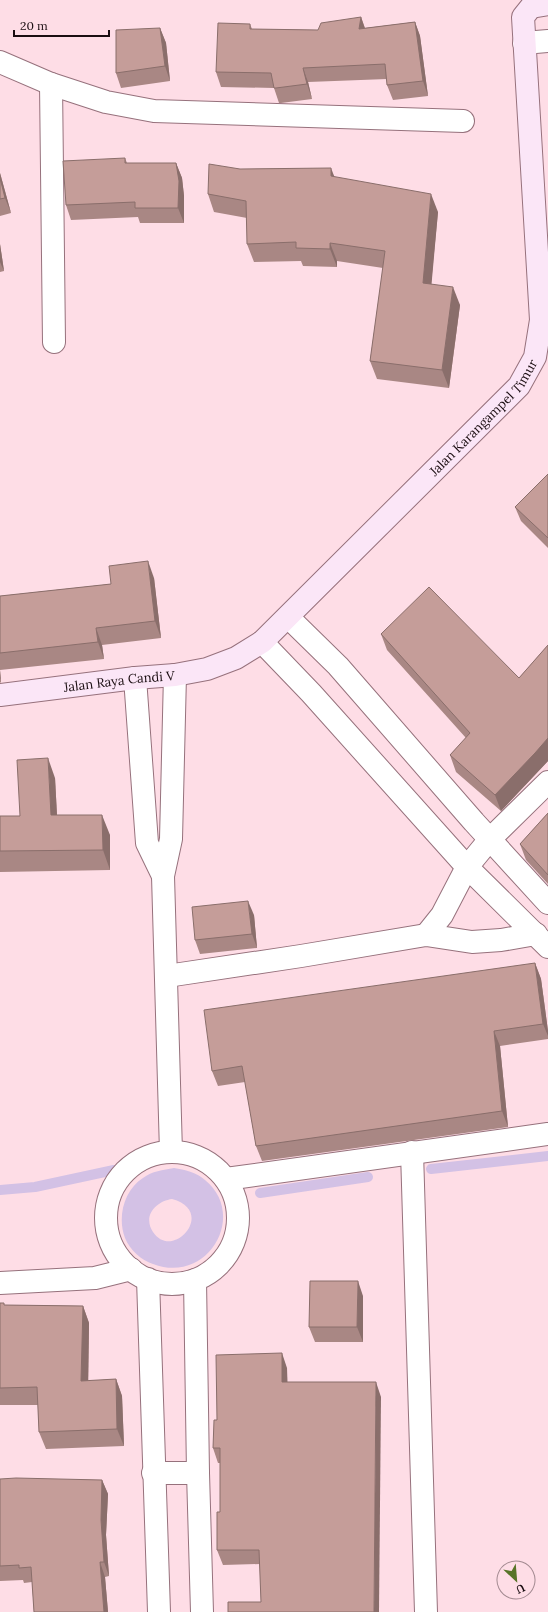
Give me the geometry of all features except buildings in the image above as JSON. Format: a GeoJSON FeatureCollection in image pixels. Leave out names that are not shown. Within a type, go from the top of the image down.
{"type":"FeatureCollection","features":[{"type":"Feature","properties":{"kind":"street","name":"Jalan Karangampel Timur"},"geometry":{"type":"LineString","coordinates":[[236,658],[262,642],[519,386],[536,357],[544,318],[524,44],[523,8],[548,4]]}},
{"type":"Feature","properties":{"kind":"street"},"geometry":{"type":"LineString","coordinates":[[524,44],[548,41]]}},
{"type":"Feature","properties":{"kind":"street"},"geometry":{"type":"LineString","coordinates":[[0,62],[51,84],[106,102],[154,111],[463,121]]}},
{"type":"Feature","properties":{"kind":"street"},"geometry":{"type":"LineString","coordinates":[[51,84],[54,342]]}},
{"type":"Feature","properties":{"kind":"street"},"geometry":{"type":"LineString","coordinates":[[288,617],[338,666],[548,903]]}},
{"type":"Feature","properties":{"kind":"street"},"geometry":{"type":"LineString","coordinates":[[262,642],[311,693],[468,867],[542,940]]}},
{"type":"Feature","properties":{"kind":"street","name":"Jalan Raya Candi V"},"geometry":{"type":"LineString","coordinates":[[0,695],[135,678],[175,675],[207,669],[236,658]]}},
{"type":"Feature","properties":{"kind":"street"},"geometry":{"type":"LineString","coordinates":[[171,1152],[163,876],[171,839],[175,675]]}},
{"type":"Feature","properties":{"kind":"street"},"geometry":{"type":"LineString","coordinates":[[135,678],[147,843],[163,876]]}},
{"type":"Feature","properties":{"kind":"street"},"geometry":{"type":"LineString","coordinates":[[426,936],[442,915],[468,867],[490,839],[548,782]]}},
{"type":"Feature","properties":{"kind":"street"},"geometry":{"type":"LineString","coordinates":[[167,976],[426,936],[472,942],[542,940]]}},
{"type":"Feature","properties":{"kind":"street"},"geometry":{"type":"LineString","coordinates":[[226,1179],[548,1134]]}},
{"type":"Feature","properties":{"kind":"street"},"geometry":{"type":"LineString","coordinates":[[0,1283],[96,1278],[139,1274],[171,1284],[195,1280],[209,1273],[230,1251],[236,1237],[238,1222],[238,1206],[234,1192],[226,1179],[211,1164],[192,1154],[171,1152],[154,1154],[138,1162],[124,1173],[113,1188],[108,1205],[106,1223],[110,1240],[118,1256],[139,1274],[153,1473],[159,1612]]}},
{"type":"Feature","properties":{"kind":"street"},"geometry":{"type":"LineString","coordinates":[[412,1152],[426,1612]]}},
{"type":"Feature","properties":{"kind":"street"},"geometry":{"type":"LineString","coordinates":[[195,1280],[202,1612]]}},
{"type":"Feature","properties":{"kind":"street"},"geometry":{"type":"LineString","coordinates":[[153,1473],[198,1473]]}},
{"type":"Feature","properties":{"kind":"shaded area"},"geometry":{"type":"Polygon","coordinates":[[[174,1168],[198,1175],[205,1180],[217,1195],[223,1211],[222,1227],[216,1243],[205,1256],[190,1265],[173,1268],[153,1264],[136,1254],[125,1238],[122,1213],[127,1197],[136,1183],[150,1174],[174,1168]],[[172,1199],[166,1200],[156,1206],[153,1210],[149,1220],[150,1226],[153,1232],[161,1240],[171,1241],[180,1238],[187,1231],[191,1223],[191,1213],[185,1205],[172,1199]]]}},
{"type":"Feature","properties":{"kind":"waterway"},"geometry":{"type":"LineString","coordinates":[[431,1169],[548,1156]]}},
{"type":"Feature","properties":{"kind":"waterway"},"geometry":{"type":"LineString","coordinates":[[0,1190],[35,1187],[114,1170]]}},
{"type":"Feature","properties":{"kind":"waterway"},"geometry":{"type":"LineString","coordinates":[[260,1193],[368,1177]]}}]}
